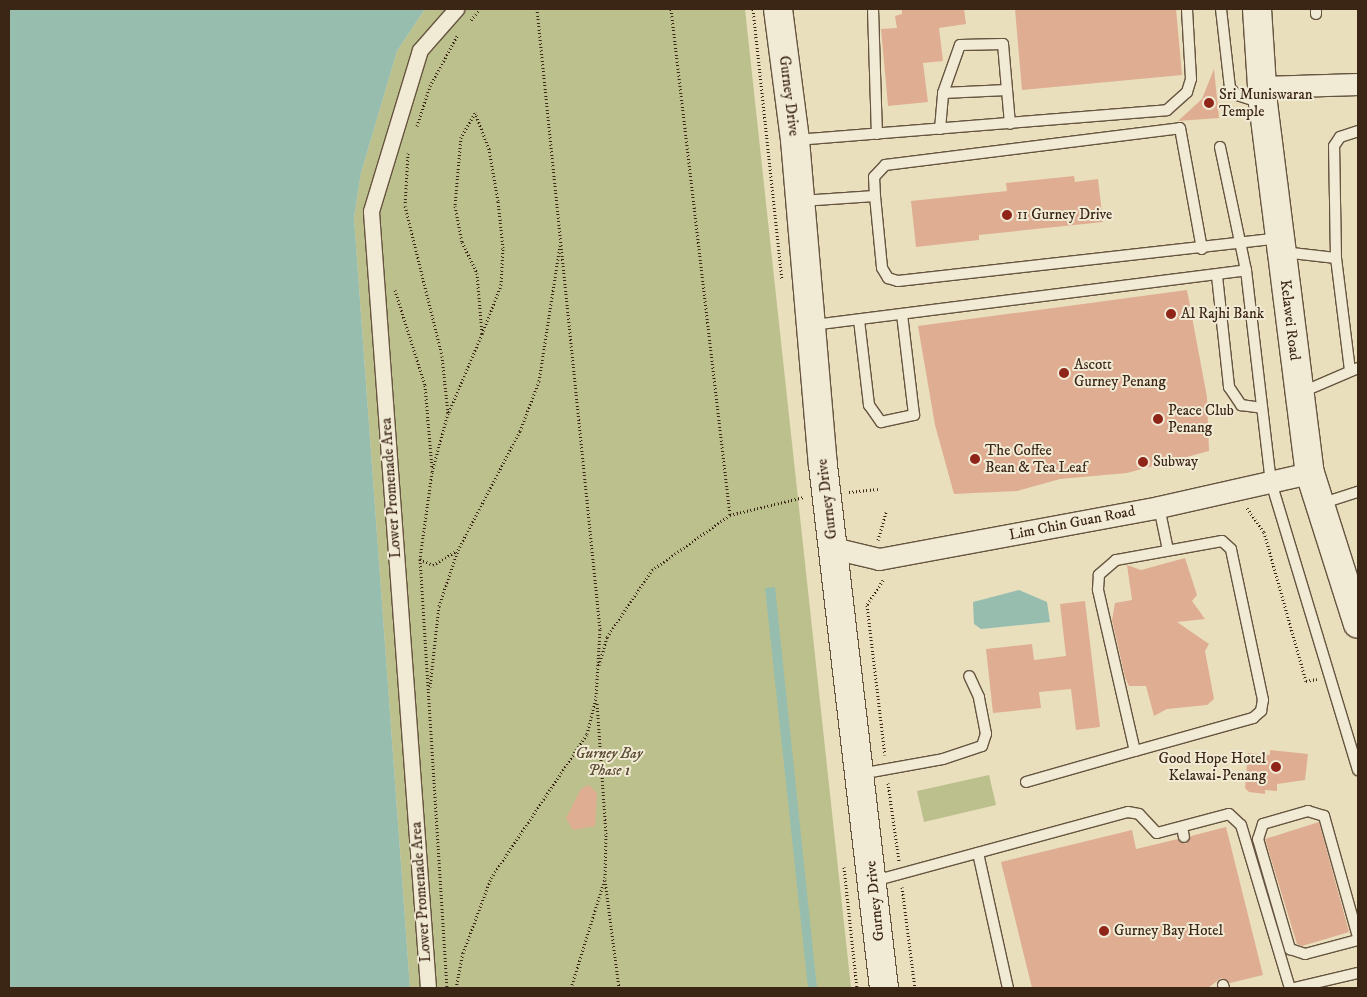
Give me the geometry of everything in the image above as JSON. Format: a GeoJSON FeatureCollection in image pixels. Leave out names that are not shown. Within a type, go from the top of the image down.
{"type":"FeatureCollection","features":[{"type":"Feature","properties":{"kind":"main road","name":"Gurney Drive"},"geometry":{"type":"LineString","coordinates":[[778,9],[795,140],[833,548],[884,988]]}},
{"type":"Feature","properties":{"kind":"main road","name":"Kelawei Road"},"geometry":{"type":"LineString","coordinates":[[1257,9],[1263,95],[1310,473],[1358,624]]}},
{"type":"Feature","properties":{"kind":"street","name":"Lower Promenade Area"},"geometry":{"type":"LineString","coordinates":[[428,988],[371,211],[420,50],[456,9]]}},
{"type":"Feature","properties":{"kind":"street"},"geometry":{"type":"LineString","coordinates":[[1263,95],[1358,84]]}},
{"type":"Feature","properties":{"kind":"street","name":"Lim Chin Guan Road"},"geometry":{"type":"LineString","coordinates":[[833,548],[879,559],[1159,507],[1310,473]]}},
{"type":"Feature","properties":{"kind":"lane"},"geometry":{"type":"LineString","coordinates":[[874,9],[877,134]]}},
{"type":"Feature","properties":{"kind":"lane"},"geometry":{"type":"LineString","coordinates":[[795,140],[1167,110],[1178,102],[1192,79],[1188,9]]}},
{"type":"Feature","properties":{"kind":"lane"},"geometry":{"type":"LineString","coordinates":[[1221,9],[1230,88],[1237,95],[1263,95]]}},
{"type":"Feature","properties":{"kind":"lane"},"geometry":{"type":"LineString","coordinates":[[940,129],[943,93],[960,45],[1003,44],[1010,124]]}},
{"type":"Feature","properties":{"kind":"lane"},"geometry":{"type":"LineString","coordinates":[[943,93],[1007,90]]}},
{"type":"Feature","properties":{"kind":"lane"},"geometry":{"type":"LineString","coordinates":[[1202,249],[1180,128],[885,165],[874,177],[882,268],[893,280],[1202,249],[1241,245],[1281,245],[1336,258]]}},
{"type":"Feature","properties":{"kind":"lane"},"geometry":{"type":"LineString","coordinates":[[1300,393],[1354,369],[1336,258],[1334,146],[1340,138],[1358,132]]}},
{"type":"Feature","properties":{"kind":"lane"},"geometry":{"type":"LineString","coordinates":[[1220,147],[1246,270],[1270,482],[1327,676],[1358,770]]}},
{"type":"Feature","properties":{"kind":"lane"},"geometry":{"type":"LineString","coordinates":[[800,201],[875,196]]}},
{"type":"Feature","properties":{"kind":"lane"},"geometry":{"type":"LineString","coordinates":[[812,325],[1217,276],[1246,270]]}},
{"type":"Feature","properties":{"kind":"lane"},"geometry":{"type":"LineString","coordinates":[[1217,276],[1229,387],[1241,405],[1262,408]]}},
{"type":"Feature","properties":{"kind":"lane"},"geometry":{"type":"LineString","coordinates":[[860,320],[868,404],[881,422],[914,415],[902,315]]}},
{"type":"Feature","properties":{"kind":"lane"},"geometry":{"type":"LineString","coordinates":[[1319,504],[1358,492]]}},
{"type":"Feature","properties":{"kind":"lane"},"geometry":{"type":"LineString","coordinates":[[1159,507],[1168,550]]}},
{"type":"Feature","properties":{"kind":"lane"},"geometry":{"type":"LineString","coordinates":[[1026,782],[1253,718],[1264,706],[1228,544],[1216,541],[1116,560],[1100,575],[1098,590],[1135,751]]}},
{"type":"Feature","properties":{"kind":"lane"},"geometry":{"type":"LineString","coordinates":[[859,774],[943,759],[982,746],[986,734],[978,692],[969,676]]}},
{"type":"Feature","properties":{"kind":"lane"},"geometry":{"type":"LineString","coordinates":[[1308,811],[1324,816],[1358,938],[1305,954],[1290,949],[1258,839],[1263,824],[1308,811]]}},
{"type":"Feature","properties":{"kind":"lane"},"geometry":{"type":"LineString","coordinates":[[873,882],[1128,812],[1139,814],[1157,833],[1183,832],[1224,814],[1239,820],[1290,988]]}},
{"type":"Feature","properties":{"kind":"lane"},"geometry":{"type":"LineString","coordinates":[[978,853],[1008,988]]}},
{"type":"Feature","properties":{"kind":"lane"},"geometry":{"type":"LineString","coordinates":[[1294,988],[1358,973]]}},
{"type":"Feature","properties":{"kind":"path"},"geometry":{"type":"LineString","coordinates":[[468,23],[480,9]]}},
{"type":"Feature","properties":{"kind":"path"},"geometry":{"type":"LineString","coordinates":[[537,9],[600,629],[596,697],[606,834],[605,878],[619,988]]}},
{"type":"Feature","properties":{"kind":"path"},"geometry":{"type":"LineString","coordinates":[[671,9],[730,515]]}},
{"type":"Feature","properties":{"kind":"path"},"geometry":{"type":"LineString","coordinates":[[413,137],[430,86],[462,30]]}},
{"type":"Feature","properties":{"kind":"path"},"geometry":{"type":"LineString","coordinates":[[447,988],[420,559],[432,472],[448,413],[482,334],[501,285],[503,248],[489,149],[475,113],[461,137],[455,206],[462,242],[476,273],[482,334]]}},
{"type":"Feature","properties":{"kind":"path"},"geometry":{"type":"LineString","coordinates":[[410,146],[405,206],[442,356],[448,413]]}},
{"type":"Feature","properties":{"kind":"path"},"geometry":{"type":"LineString","coordinates":[[428,696],[439,606],[458,550],[520,431],[538,381],[561,239]]}},
{"type":"Feature","properties":{"kind":"path"},"geometry":{"type":"LineString","coordinates":[[374,258],[397,296],[425,385],[432,472]]}},
{"type":"Feature","properties":{"kind":"path"},"geometry":{"type":"LineString","coordinates":[[842,492],[878,489]]}},
{"type":"Feature","properties":{"kind":"path"},"geometry":{"type":"LineString","coordinates":[[598,670],[607,637],[652,570],[730,515],[805,497]]}},
{"type":"Feature","properties":{"kind":"path"},"geometry":{"type":"LineString","coordinates":[[1238,504],[1260,520],[1306,681],[1327,676]]}},
{"type":"Feature","properties":{"kind":"path"},"geometry":{"type":"LineString","coordinates":[[878,535],[886,512]]}},
{"type":"Feature","properties":{"kind":"path"},"geometry":{"type":"LineString","coordinates":[[420,559],[433,565],[458,550]]}},
{"type":"Feature","properties":{"kind":"path"},"geometry":{"type":"LineString","coordinates":[[885,577],[867,605],[886,770],[915,988]]}},
{"type":"Feature","properties":{"kind":"path"},"geometry":{"type":"LineString","coordinates":[[456,988],[463,953],[490,878],[587,734],[596,697]]}},
{"type":"Feature","properties":{"kind":"path"},"geometry":{"type":"LineString","coordinates":[[572,988],[605,878]]}},
{"type":"Feature","properties":{"kind":"green space","name":"Gurney Bay Phase 1"},"geometry":{"type":"Polygon","coordinates":[[[425,9],[745,9],[851,988],[410,988],[354,218],[361,173],[397,51],[425,9]]]}},
{"type":"Feature","properties":{"kind":"green space"},"geometry":{"type":"Polygon","coordinates":[[[989,775],[996,805],[924,822],[917,791],[989,775]]]}},
{"type":"Feature","properties":{"kind":"shaded area"},"geometry":{"type":"Polygon","coordinates":[[[9,9],[425,9],[397,51],[361,173],[354,218],[410,988],[9,988],[9,9]]]}},
{"type":"Feature","properties":{"kind":"shaded area"},"geometry":{"type":"Polygon","coordinates":[[[775,587],[817,988],[808,988],[765,588],[775,587]]]}},
{"type":"Feature","properties":{"kind":"shaded area"},"geometry":{"type":"Polygon","coordinates":[[[1019,590],[1047,602],[1050,622],[981,629],[974,624],[973,602],[1019,590]]]}},
{"type":"Feature","properties":{"kind":"building"},"geometry":{"type":"Polygon","coordinates":[[[902,9],[964,9],[966,24],[939,28],[943,61],[923,63],[928,102],[888,106],[881,29],[897,28],[895,16],[902,14],[902,9]]]}},
{"type":"Feature","properties":{"kind":"building"},"geometry":{"type":"Polygon","coordinates":[[[1015,9],[1176,9],[1182,75],[1022,90],[1015,9]]]}},
{"type":"Feature","properties":{"kind":"building","name":"Sri Muniswaran Temple"},"geometry":{"type":"Polygon","coordinates":[[[1214,69],[1219,118],[1178,121],[1202,99],[1214,69]]]}},
{"type":"Feature","properties":{"kind":"building","name":"11 Gurney Drive"},"geometry":{"type":"Polygon","coordinates":[[[1074,176],[1075,182],[1098,179],[1103,222],[979,235],[979,240],[916,247],[911,201],[1007,191],[1006,183],[1074,176]]]}},
{"type":"Feature","properties":{"kind":"building","name":"Ascott Gurney Penang"},"geometry":{"type":"Polygon","coordinates":[[[1187,290],[1207,397],[1209,451],[1127,473],[1060,479],[1017,491],[954,494],[935,425],[918,326],[1187,290]]]}},
{"type":"Feature","properties":{"kind":"building"},"geometry":{"type":"Polygon","coordinates":[[[1185,558],[1197,595],[1192,601],[1205,619],[1177,622],[1209,644],[1205,651],[1214,699],[1207,705],[1167,709],[1154,716],[1146,686],[1129,686],[1125,677],[1112,620],[1115,603],[1132,600],[1127,565],[1141,570],[1185,558]]]}},
{"type":"Feature","properties":{"kind":"building"},"geometry":{"type":"Polygon","coordinates":[[[1085,601],[1100,727],[1076,730],[1071,689],[1039,692],[1041,708],[993,713],[986,649],[1032,644],[1034,660],[1066,656],[1060,604],[1085,601]]]}},
{"type":"Feature","properties":{"kind":"building","name":"Good Hope Hotel Kelawai-Penang"},"geometry":{"type":"Polygon","coordinates":[[[1270,750],[1308,754],[1305,780],[1277,784],[1277,791],[1265,790],[1265,794],[1249,792],[1245,788],[1248,753],[1270,755],[1270,750]]]}},
{"type":"Feature","properties":{"kind":"building"},"geometry":{"type":"Polygon","coordinates":[[[589,785],[597,793],[595,826],[573,830],[566,818],[581,789],[589,785]]]}},
{"type":"Feature","properties":{"kind":"building"},"geometry":{"type":"Polygon","coordinates":[[[1319,822],[1349,932],[1302,946],[1297,944],[1265,839],[1319,822]]]}},
{"type":"Feature","properties":{"kind":"building"},"geometry":{"type":"Polygon","coordinates":[[[1226,827],[1263,975],[1230,983],[1221,978],[1208,988],[1032,988],[1001,862],[1132,830],[1136,849],[1178,839],[1186,844],[1191,836],[1226,827]]]}},
{"type":"Feature","properties":{"kind":"place","name":"Sri Muniswaran Temple"},"geometry":{"type":"Point","coordinates":[1209,103]}},
{"type":"Feature","properties":{"kind":"place","name":"11 Gurney Drive"},"geometry":{"type":"Point","coordinates":[1007,215]}},
{"type":"Feature","properties":{"kind":"place","name":"Al Rajhi Bank"},"geometry":{"type":"Point","coordinates":[1171,314]}},
{"type":"Feature","properties":{"kind":"place","name":"Ascott Gurney Penang"},"geometry":{"type":"Point","coordinates":[1064,373]}},
{"type":"Feature","properties":{"kind":"place","name":"Peace Club Penang"},"geometry":{"type":"Point","coordinates":[1158,419]}},
{"type":"Feature","properties":{"kind":"place","name":"The Coffee Bean & Tea Leaf"},"geometry":{"type":"Point","coordinates":[975,459]}},
{"type":"Feature","properties":{"kind":"place","name":"Subway"},"geometry":{"type":"Point","coordinates":[1143,462]}},
{"type":"Feature","properties":{"kind":"place","name":"Good Hope Hotel Kelawai-Penang"},"geometry":{"type":"Point","coordinates":[1276,767]}},
{"type":"Feature","properties":{"kind":"place","name":"Gurney Bay Hotel"},"geometry":{"type":"Point","coordinates":[1104,931]}}]}
